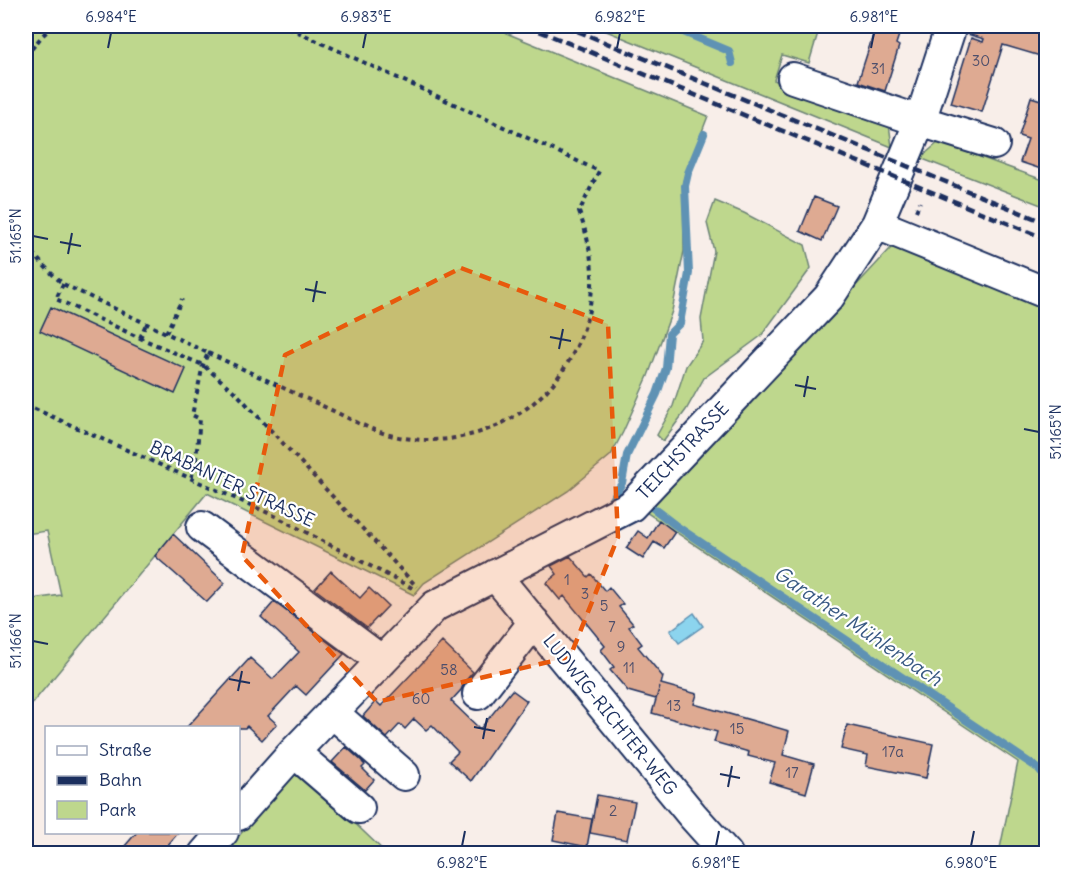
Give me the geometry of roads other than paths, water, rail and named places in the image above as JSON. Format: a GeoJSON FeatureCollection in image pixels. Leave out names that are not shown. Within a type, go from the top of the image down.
{"type":"FeatureCollection","features":[{"type":"Feature","properties":{"kind":"street","name":"TEICHSTRASSE"},"geometry":{"type":"LineString","coordinates":[[240,813],[294,752],[435,606],[631,506],[829,297],[877,224],[920,121],[951,26]]}},
{"type":"Feature","properties":{"kind":"street"},"geometry":{"type":"LineString","coordinates":[[793,78],[994,144]]}},
{"type":"Feature","properties":{"kind":"street"},"geometry":{"type":"LineString","coordinates":[[877,224],[1047,292]]}},
{"type":"Feature","properties":{"kind":"street"},"geometry":{"type":"LineString","coordinates":[[202,527],[382,661]]}},
{"type":"Feature","properties":{"kind":"street","name":"LUDWIG-RICHTER-WEG"},"geometry":{"type":"LineString","coordinates":[[495,575],[692,815],[727,854]]}},
{"type":"Feature","properties":{"kind":"street"},"geometry":{"type":"LineString","coordinates":[[478,694],[534,622]]}},
{"type":"Feature","properties":{"kind":"street"},"geometry":{"type":"LineString","coordinates":[[332,712],[404,775]]}},
{"type":"Feature","properties":{"kind":"street"},"geometry":{"type":"LineString","coordinates":[[294,752],[358,808]]}},
{"type":"Feature","properties":{"kind":"street"},"geometry":{"type":"LineString","coordinates":[[204,854],[221,834]]}},
{"type":"Feature","properties":{"kind":"water"},"geometry":{"type":"Polygon","coordinates":[[[694,613],[703,626],[679,643],[670,631],[694,613]]]}},
{"type":"Feature","properties":{"kind":"waterway"},"geometry":{"type":"LineString","coordinates":[[669,26],[729,51],[732,63]]}},
{"type":"Feature","properties":{"kind":"waterway"},"geometry":{"type":"LineString","coordinates":[[609,504],[622,483],[627,455],[657,394],[666,368],[669,334],[680,323],[689,273],[685,186],[704,134]]}},
{"type":"Feature","properties":{"kind":"waterway","name":"Garather Mühlenbach"},"geometry":{"type":"LineString","coordinates":[[649,505],[675,525],[1039,769],[1046,778]]}},
{"type":"Feature","properties":{"kind":"railway"},"geometry":{"type":"LineString","coordinates":[[527,26],[1046,239]]}},
{"type":"Feature","properties":{"kind":"railway"},"geometry":{"type":"LineString","coordinates":[[565,26],[1046,223]]}}]}
